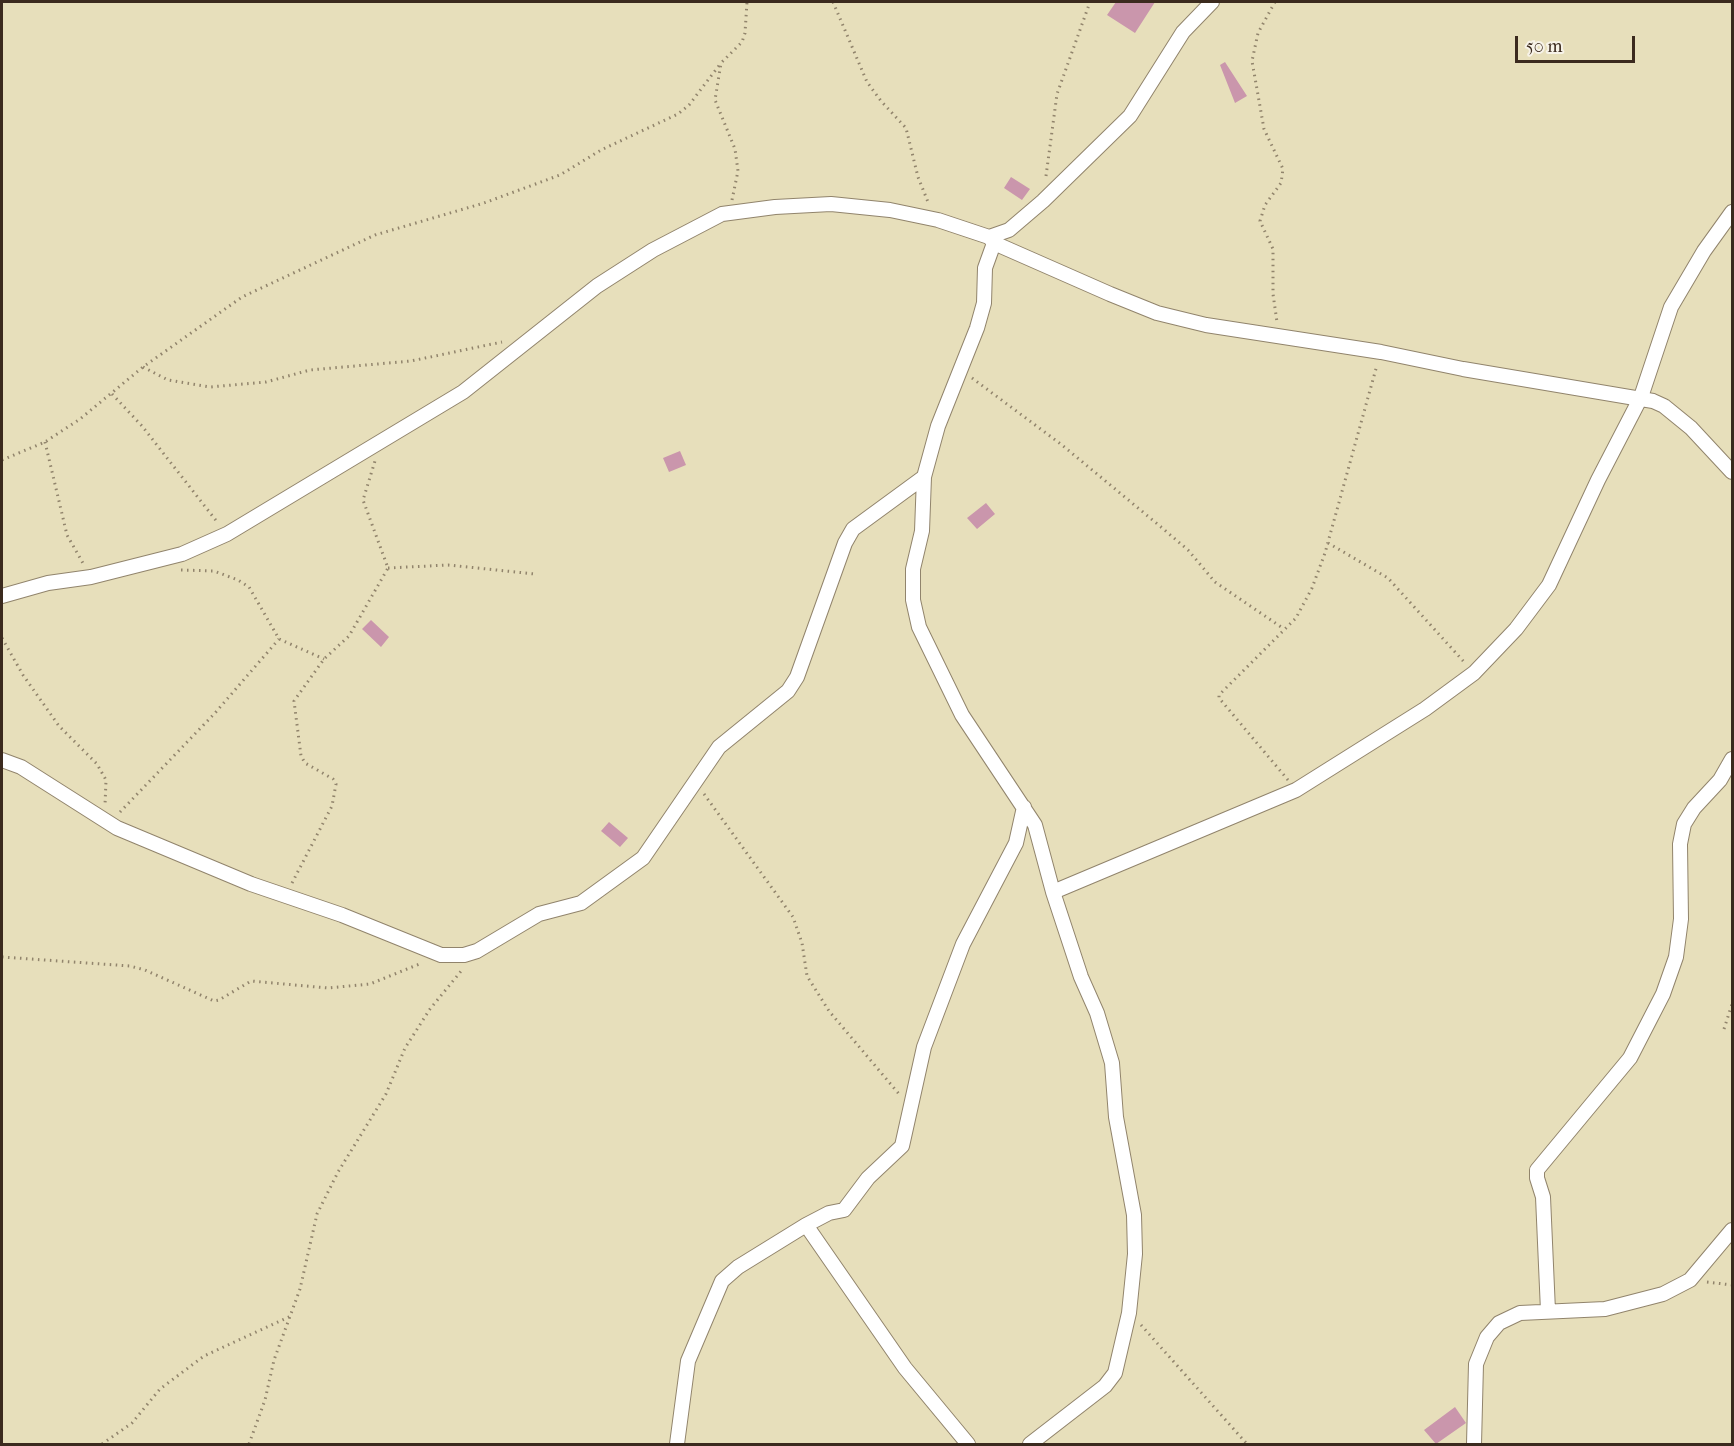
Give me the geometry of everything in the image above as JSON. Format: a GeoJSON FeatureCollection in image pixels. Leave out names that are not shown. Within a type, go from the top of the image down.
{"type":"FeatureCollection","features":[{"type":"Feature","properties":{"kind":"street"},"geometry":{"type":"LineString","coordinates":[[991,240],[1009,230],[1043,201],[1130,116],[1183,32],[1212,2]]}},
{"type":"Feature","properties":{"kind":"street"},"geometry":{"type":"LineString","coordinates":[[2,596],[48,582],[91,577],[182,554],[227,534],[463,392],[597,286],[644,256],[722,214],[831,204],[890,210],[938,220],[991,240],[1157,313],[1206,325],[1381,352],[1463,369],[1641,398],[1664,406],[1673,413],[1691,428],[1732,472]]}},
{"type":"Feature","properties":{"kind":"street"},"geometry":{"type":"LineString","coordinates":[[1053,892],[1296,790],[1425,709],[1474,673],[1516,629],[1549,585],[1598,480],[1641,398],[1671,307],[1732,212]]}},
{"type":"Feature","properties":{"kind":"street"},"geometry":{"type":"LineString","coordinates":[[991,240],[986,268],[984,303],[961,370],[938,426],[924,477],[922,531],[913,569],[914,600],[920,627],[962,715],[1035,825],[1053,892],[1081,977],[1097,1013],[1112,1063],[1116,1117],[1134,1215],[1135,1254],[1129,1313],[1115,1373],[1105,1386],[1030,1444]]}},
{"type":"Feature","properties":{"kind":"street"},"geometry":{"type":"LineString","coordinates":[[2,760],[21,767],[106,821],[251,884],[441,955],[464,955],[477,951],[538,914],[581,903],[643,858],[694,780],[719,747],[788,691],[797,677],[845,543],[853,529],[924,477]]}},
{"type":"Feature","properties":{"kind":"street"},"geometry":{"type":"LineString","coordinates":[[1548,1311],[1543,1197],[1537,1170],[1630,1058],[1663,994],[1676,957],[1681,919],[1680,844],[1684,824],[1694,808],[1720,780],[1732,759]]}},
{"type":"Feature","properties":{"kind":"street"},"geometry":{"type":"LineString","coordinates":[[677,1444],[688,1361],[722,1281],[738,1267],[806,1225],[829,1213],[844,1210],[868,1178],[893,1157],[902,1146],[924,1047],[963,944],[1016,843],[1024,807]]}},
{"type":"Feature","properties":{"kind":"street"},"geometry":{"type":"LineString","coordinates":[[806,1225],[905,1368],[968,1444]]}},
{"type":"Feature","properties":{"kind":"street"},"geometry":{"type":"LineString","coordinates":[[1474,1444],[1476,1364],[1487,1337],[1499,1323],[1520,1312],[1605,1309],[1663,1294],[1690,1280],[1732,1230]]}},
{"type":"Feature","properties":{"kind":"path"},"geometry":{"type":"LineString","coordinates":[[2,460],[45,442],[143,367],[242,297],[375,235],[484,203],[560,175],[601,150],[678,114],[689,105],[721,63],[742,42],[746,33],[747,2]]}},
{"type":"Feature","properties":{"kind":"path"},"geometry":{"type":"LineString","coordinates":[[833,2],[867,82],[906,128],[918,177],[938,220]]}},
{"type":"Feature","properties":{"kind":"path"},"geometry":{"type":"LineString","coordinates":[[1043,201],[1057,94],[1090,2]]}},
{"type":"Feature","properties":{"kind":"path"},"geometry":{"type":"LineString","coordinates":[[1275,2],[1257,33],[1252,61],[1264,129],[1282,169],[1281,183],[1265,205],[1260,221],[1273,249],[1274,312],[1282,337]]}},
{"type":"Feature","properties":{"kind":"path"},"geometry":{"type":"LineString","coordinates":[[721,63],[715,100],[735,148],[738,171],[732,202],[722,214]]}},
{"type":"Feature","properties":{"kind":"path"},"geometry":{"type":"LineString","coordinates":[[143,367],[168,380],[210,387],[266,382],[309,370],[411,361],[530,337]]}},
{"type":"Feature","properties":{"kind":"path"},"geometry":{"type":"LineString","coordinates":[[1296,790],[1219,699],[1220,692],[1296,618],[1312,588],[1328,543],[1381,352]]}},
{"type":"Feature","properties":{"kind":"path"},"geometry":{"type":"LineString","coordinates":[[961,370],[1062,445],[1161,526],[1188,550],[1215,582],[1284,629]]}},
{"type":"Feature","properties":{"kind":"path"},"geometry":{"type":"LineString","coordinates":[[111,393],[142,426],[227,534]]}},
{"type":"Feature","properties":{"kind":"path"},"geometry":{"type":"LineString","coordinates":[[45,442],[67,535],[91,577]]}},
{"type":"Feature","properties":{"kind":"path"},"geometry":{"type":"LineString","coordinates":[[381,442],[363,500],[388,568]]}},
{"type":"Feature","properties":{"kind":"path"},"geometry":{"type":"LineString","coordinates":[[1328,543],[1388,578],[1474,673]]}},
{"type":"Feature","properties":{"kind":"path"},"geometry":{"type":"LineString","coordinates":[[388,568],[448,565],[535,574]]}},
{"type":"Feature","properties":{"kind":"path"},"geometry":{"type":"LineString","coordinates":[[286,896],[332,806],[336,784],[333,779],[305,763],[301,756],[294,706],[299,693],[324,659],[349,636],[388,568]]}},
{"type":"Feature","properties":{"kind":"path"},"geometry":{"type":"LineString","coordinates":[[174,569],[214,571],[238,580],[249,587],[279,639],[324,659]]}},
{"type":"Feature","properties":{"kind":"path"},"geometry":{"type":"LineString","coordinates":[[2,638],[23,675],[59,726],[97,764],[106,780],[106,821]]}},
{"type":"Feature","properties":{"kind":"path"},"geometry":{"type":"LineString","coordinates":[[106,821],[215,713],[279,639]]}},
{"type":"Feature","properties":{"kind":"path"},"geometry":{"type":"LineString","coordinates":[[694,780],[793,917],[802,943],[807,976],[829,1011],[912,1109]]}},
{"type":"Feature","properties":{"kind":"path"},"geometry":{"type":"LineString","coordinates":[[249,1444],[265,1400],[274,1360],[292,1315],[317,1214],[338,1172],[386,1094],[405,1048],[430,1009],[477,951]]}},
{"type":"Feature","properties":{"kind":"path"},"geometry":{"type":"LineString","coordinates":[[2,957],[130,966],[145,970],[214,1001],[251,981],[328,988],[370,984],[441,955]]}},
{"type":"Feature","properties":{"kind":"path"},"geometry":{"type":"LineString","coordinates":[[1724,1029],[1732,1004]]}},
{"type":"Feature","properties":{"kind":"path"},"geometry":{"type":"LineString","coordinates":[[1690,1280],[1732,1285]]}},
{"type":"Feature","properties":{"kind":"path"},"geometry":{"type":"LineString","coordinates":[[1129,1313],[1247,1444]]}},
{"type":"Feature","properties":{"kind":"path"},"geometry":{"type":"LineString","coordinates":[[102,1444],[132,1423],[160,1389],[204,1356],[292,1315]]}},
{"type":"Feature","properties":{"kind":"building"},"geometry":{"type":"Polygon","coordinates":[[[1116,2],[1155,2],[1135,33],[1107,15],[1116,2]]]}},
{"type":"Feature","properties":{"kind":"building"},"geometry":{"type":"Polygon","coordinates":[[[1225,62],[1247,96],[1235,103],[1220,65],[1225,62]]]}},
{"type":"Feature","properties":{"kind":"building"},"geometry":{"type":"Polygon","coordinates":[[[1011,177],[1030,189],[1022,200],[1004,188],[1011,177]]]}},
{"type":"Feature","properties":{"kind":"building"},"geometry":{"type":"Polygon","coordinates":[[[680,451],[686,465],[669,472],[663,458],[680,451]]]}},
{"type":"Feature","properties":{"kind":"building"},"geometry":{"type":"Polygon","coordinates":[[[986,503],[995,514],[977,529],[967,518],[986,503]]]}},
{"type":"Feature","properties":{"kind":"building"},"geometry":{"type":"Polygon","coordinates":[[[371,620],[389,637],[381,647],[362,629],[371,620]]]}},
{"type":"Feature","properties":{"kind":"building"},"geometry":{"type":"Polygon","coordinates":[[[609,822],[628,838],[620,847],[601,831],[609,822]]]}},
{"type":"Feature","properties":{"kind":"building"},"geometry":{"type":"Polygon","coordinates":[[[1455,1407],[1466,1423],[1436,1444],[1424,1430],[1455,1407]]]}}]}
